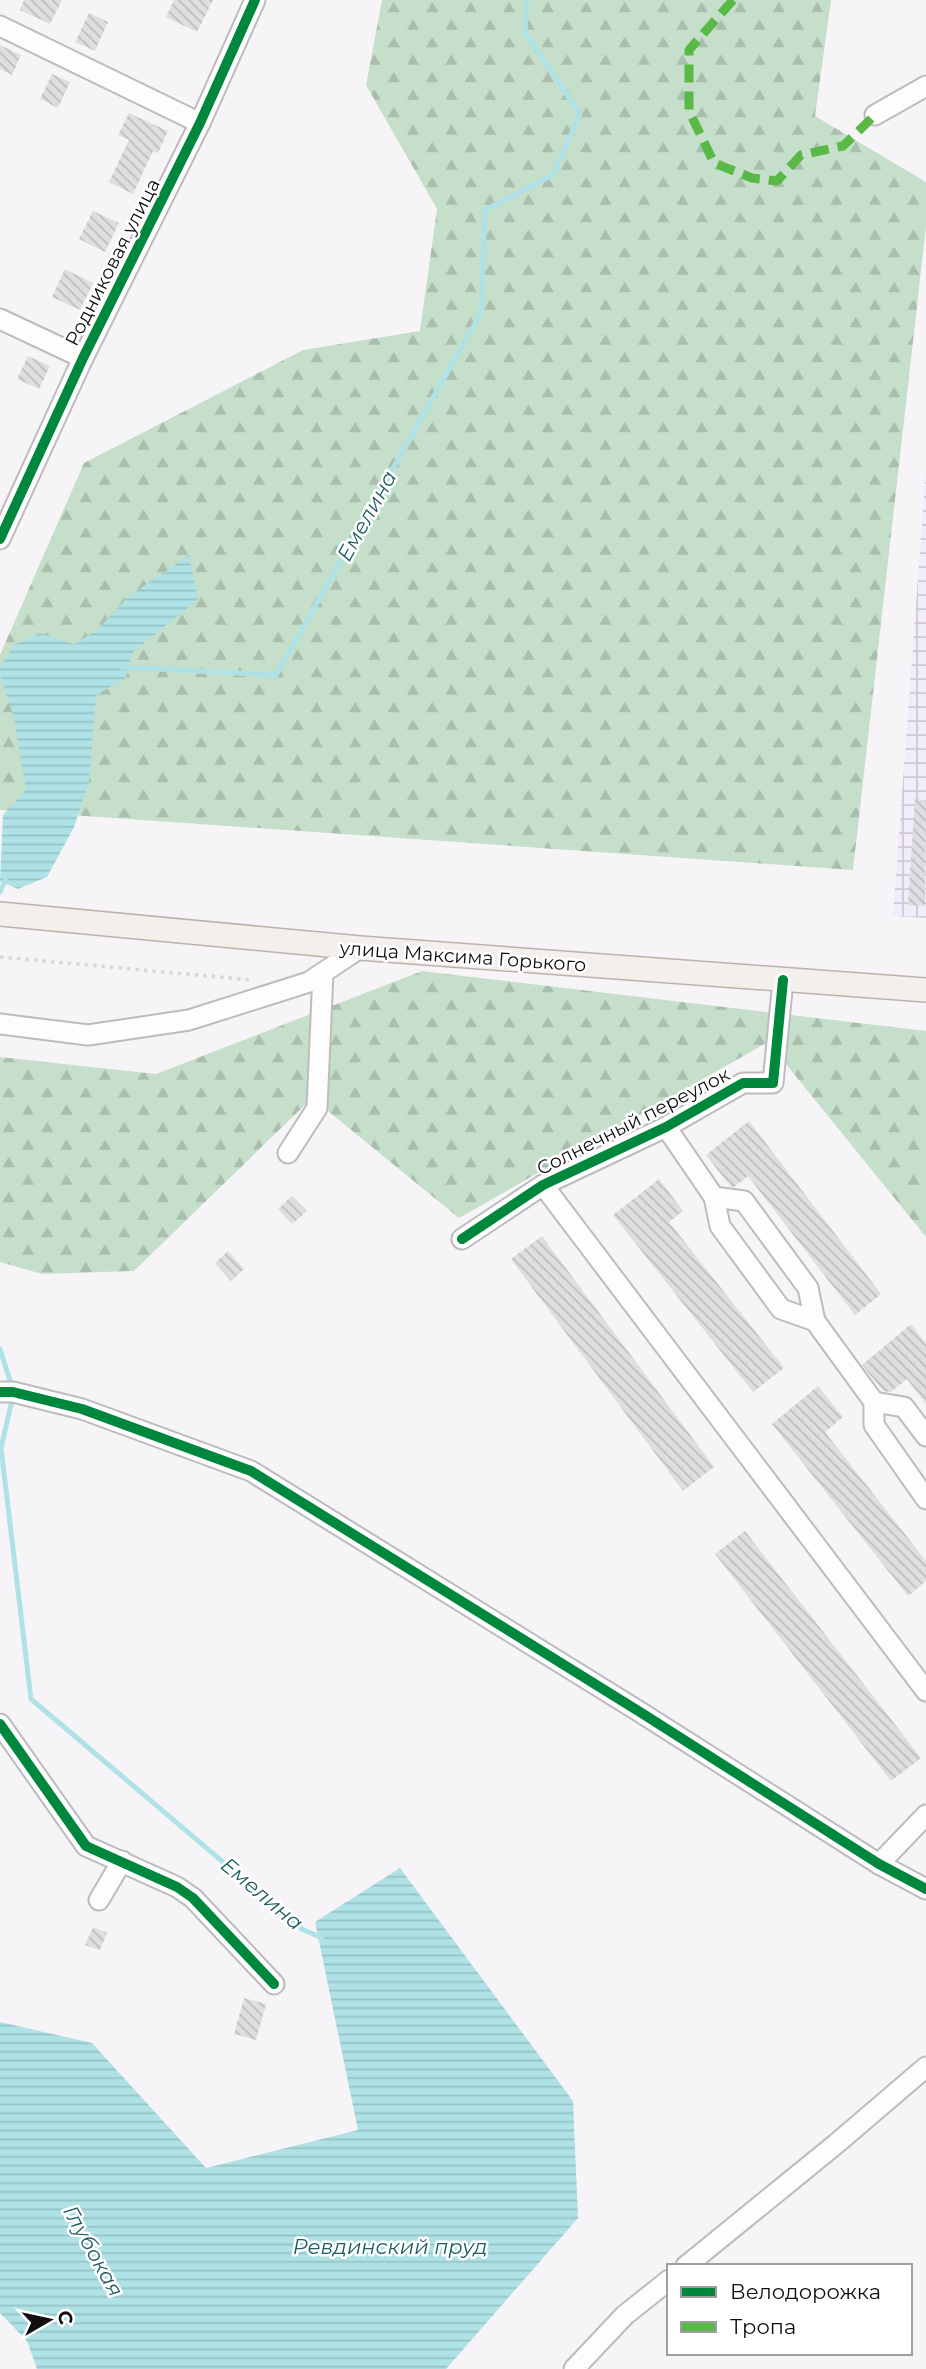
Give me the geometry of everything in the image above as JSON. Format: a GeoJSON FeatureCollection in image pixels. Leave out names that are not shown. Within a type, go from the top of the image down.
{"type":"FeatureCollection","features":[{"type":"Feature","properties":{"kind":"main road","name":"улица Максима Горького"},"geometry":{"type":"LineString","coordinates":[[0,914],[360,948],[926,990]]}},
{"type":"Feature","properties":{"kind":"street","name":"Родниковая улица"},"geometry":{"type":"LineString","coordinates":[[0,539],[83,358],[200,124],[255,0]]}},
{"type":"Feature","properties":{"kind":"street"},"geometry":{"type":"LineString","coordinates":[[0,26],[200,124]]}},
{"type":"Feature","properties":{"kind":"street"},"geometry":{"type":"LineString","coordinates":[[875,115],[926,86]]}},
{"type":"Feature","properties":{"kind":"street"},"geometry":{"type":"LineString","coordinates":[[0,319],[83,358]]}},
{"type":"Feature","properties":{"kind":"street"},"geometry":{"type":"LineString","coordinates":[[0,1024],[88,1035],[189,1020],[309,982],[360,948]]}},
{"type":"Feature","properties":{"kind":"street"},"geometry":{"type":"LineString","coordinates":[[288,1153],[317,1108],[323,973]]}},
{"type":"Feature","properties":{"kind":"street","name":"Солнечный переулок"},"geometry":{"type":"LineString","coordinates":[[462,1239],[543,1185],[666,1127],[743,1083],[773,1083],[783,980]]}},
{"type":"Feature","properties":{"kind":"street"},"geometry":{"type":"LineString","coordinates":[[666,1127],[713,1198],[719,1226],[781,1309],[815,1321]]}},
{"type":"Feature","properties":{"kind":"street"},"geometry":{"type":"LineString","coordinates":[[543,1185],[926,1691]]}},
{"type":"Feature","properties":{"kind":"street"},"geometry":{"type":"LineString","coordinates":[[713,1198],[744,1201],[808,1288],[815,1321],[874,1402],[874,1425],[926,1499]]}},
{"type":"Feature","properties":{"kind":"street"},"geometry":{"type":"LineString","coordinates":[[0,1392],[13,1392],[82,1409],[251,1471],[879,1864],[926,1889]]}},
{"type":"Feature","properties":{"kind":"street"},"geometry":{"type":"LineString","coordinates":[[874,1402],[904,1407],[926,1436]]}},
{"type":"Feature","properties":{"kind":"street"},"geometry":{"type":"LineString","coordinates":[[0,1724],[86,1846],[177,1886],[193,1898],[274,1984]]}},
{"type":"Feature","properties":{"kind":"street"},"geometry":{"type":"LineString","coordinates":[[879,1864],[926,1815]]}},
{"type":"Feature","properties":{"kind":"street"},"geometry":{"type":"LineString","coordinates":[[99,1899],[122,1861]]}},
{"type":"Feature","properties":{"kind":"street"},"geometry":{"type":"LineString","coordinates":[[688,2264],[926,2067]]}},
{"type":"Feature","properties":{"kind":"street"},"geometry":{"type":"LineString","coordinates":[[574,2369],[625,2315],[667,2282]]}},
{"type":"Feature","properties":{"kind":"path"},"geometry":{"type":"LineString","coordinates":[[0,957],[255,980]]}},
{"type":"Feature","properties":{"kind":"shaded area"},"geometry":{"type":"Polygon","coordinates":[[[926,470],[926,918],[893,916],[926,470]]]}},
{"type":"Feature","properties":{"kind":"green space"},"geometry":{"type":"Polygon","coordinates":[[[382,0],[831,0],[815,116],[926,182],[926,227],[853,870],[0,810],[0,655],[84,463],[303,350],[420,331],[437,209],[366,85],[382,0]]]}},
{"type":"Feature","properties":{"kind":"green space"},"geometry":{"type":"Polygon","coordinates":[[[422,971],[926,1031],[926,1237],[768,1042],[459,1218],[312,1098],[134,1271],[42,1274],[0,1262],[0,1057],[156,1074],[422,971]]]}},
{"type":"Feature","properties":{"kind":"water"},"geometry":{"type":"Polygon","coordinates":[[[189,555],[198,599],[132,653],[126,678],[96,695],[89,782],[74,827],[47,877],[18,889],[0,881],[3,815],[26,790],[14,718],[0,676],[0,667],[14,645],[40,633],[74,644],[97,630],[128,597],[189,555]]]}},
{"type":"Feature","properties":{"kind":"water","name":"Ревдинский пруд"},"geometry":{"type":"Polygon","coordinates":[[[400,1868],[573,2101],[578,2218],[446,2369],[37,2369],[27,2341],[0,2313],[0,2022],[92,2043],[206,2168],[358,2130],[315,1922],[400,1868]]]}},
{"type":"Feature","properties":{"kind":"building"},"geometry":{"type":"Polygon","coordinates":[[[24,0],[62,0],[50,24],[20,10],[24,0]]]}},
{"type":"Feature","properties":{"kind":"building"},"geometry":{"type":"Polygon","coordinates":[[[174,0],[213,0],[197,32],[166,17],[174,0]]]}},
{"type":"Feature","properties":{"kind":"building"},"geometry":{"type":"Polygon","coordinates":[[[89,13],[108,22],[95,51],[75,42],[89,13]]]}},
{"type":"Feature","properties":{"kind":"building"},"geometry":{"type":"Polygon","coordinates":[[[0,45],[21,55],[12,75],[0,69],[0,45]]]}},
{"type":"Feature","properties":{"kind":"building"},"geometry":{"type":"Polygon","coordinates":[[[52,74],[70,82],[58,108],[40,99],[52,74]]]}},
{"type":"Feature","properties":{"kind":"building"},"geometry":{"type":"Polygon","coordinates":[[[129,113],[168,131],[158,153],[153,151],[133,194],[109,182],[129,140],[118,135],[129,113]]]}},
{"type":"Feature","properties":{"kind":"building"},"geometry":{"type":"Polygon","coordinates":[[[93,211],[119,223],[105,252],[79,239],[93,211]]]}},
{"type":"Feature","properties":{"kind":"building"},"geometry":{"type":"Polygon","coordinates":[[[65,269],[93,283],[80,310],[52,297],[65,269]]]}},
{"type":"Feature","properties":{"kind":"building"},"geometry":{"type":"Polygon","coordinates":[[[28,356],[50,366],[39,389],[17,379],[28,356]]]}},
{"type":"Feature","properties":{"kind":"building"},"geometry":{"type":"Polygon","coordinates":[[[915,799],[926,800],[925,906],[908,905],[915,799]]]}},
{"type":"Feature","properties":{"kind":"building"},"geometry":{"type":"Polygon","coordinates":[[[749,1121],[881,1294],[855,1315],[748,1176],[731,1187],[706,1155],[749,1121]]]}},
{"type":"Feature","properties":{"kind":"building"},"geometry":{"type":"Polygon","coordinates":[[[659,1179],[683,1211],[669,1222],[784,1368],[753,1392],[613,1215],[659,1179]]]}},
{"type":"Feature","properties":{"kind":"building"},"geometry":{"type":"Polygon","coordinates":[[[292,1196],[307,1211],[292,1224],[278,1209],[292,1196]]]}},
{"type":"Feature","properties":{"kind":"building"},"geometry":{"type":"Polygon","coordinates":[[[542,1236],[714,1467],[683,1491],[511,1259],[542,1236]]]}},
{"type":"Feature","properties":{"kind":"building"},"geometry":{"type":"Polygon","coordinates":[[[228,1251],[244,1269],[231,1281],[215,1263],[228,1251]]]}},
{"type":"Feature","properties":{"kind":"building"},"geometry":{"type":"Polygon","coordinates":[[[911,1324],[926,1344],[926,1404],[907,1379],[891,1392],[883,1391],[862,1365],[911,1324]]]}},
{"type":"Feature","properties":{"kind":"building"},"geometry":{"type":"Polygon","coordinates":[[[818,1386],[843,1417],[825,1432],[926,1561],[926,1581],[908,1596],[772,1424],[818,1386]]]}},
{"type":"Feature","properties":{"kind":"building"},"geometry":{"type":"Polygon","coordinates":[[[745,1531],[921,1758],[891,1781],[715,1554],[745,1531]]]}},
{"type":"Feature","properties":{"kind":"building"},"geometry":{"type":"Polygon","coordinates":[[[93,1927],[107,1933],[100,1950],[85,1945],[93,1927]]]}},
{"type":"Feature","properties":{"kind":"building"},"geometry":{"type":"Polygon","coordinates":[[[244,1998],[266,2004],[256,2040],[234,2034],[244,1998]]]}},
{"type":"Feature","properties":{"kind":"waterway","name":"Емелина"},"geometry":{"type":"LineString","coordinates":[[121,667],[276,675],[481,313],[485,210],[553,175],[580,114],[525,32],[527,0]]}},
{"type":"Feature","properties":{"kind":"waterway","name":"Емелина"},"geometry":{"type":"LineString","coordinates":[[0,892],[7,876]]}},
{"type":"Feature","properties":{"kind":"waterway","name":"Емелина"},"geometry":{"type":"LineString","coordinates":[[0,1349],[12,1387]]}},
{"type":"Feature","properties":{"kind":"waterway","name":"Емелина"},"geometry":{"type":"LineString","coordinates":[[13,1396],[1,1448],[31,1699],[302,1929],[322,1938]]}},
{"type":"Feature","properties":{"kind":"marked path"},"geometry":{"type":"LineString","coordinates":[[733,0],[689,50],[689,111],[714,163],[752,178],[777,181],[801,155],[843,146],[875,115]]}},
{"type":"Feature","properties":{"kind":"cycle path"},"geometry":{"type":"LineString","coordinates":[[0,539],[83,358],[200,123],[255,0]]}},
{"type":"Feature","properties":{"kind":"cycle path"},"geometry":{"type":"LineString","coordinates":[[462,1239],[543,1185],[666,1127],[743,1083],[773,1083],[783,980]]}},
{"type":"Feature","properties":{"kind":"cycle path"},"geometry":{"type":"LineString","coordinates":[[0,1392],[13,1392],[82,1409],[251,1471],[879,1864],[926,1889]]}},
{"type":"Feature","properties":{"kind":"cycle path"},"geometry":{"type":"LineString","coordinates":[[0,1724],[86,1846],[177,1887],[193,1898],[274,1984]]}},
{"type":"Feature","properties":{"kind":"water label","name":"Глубокая"},"geometry":{"type":"Point","coordinates":[93,2251]}}]}
